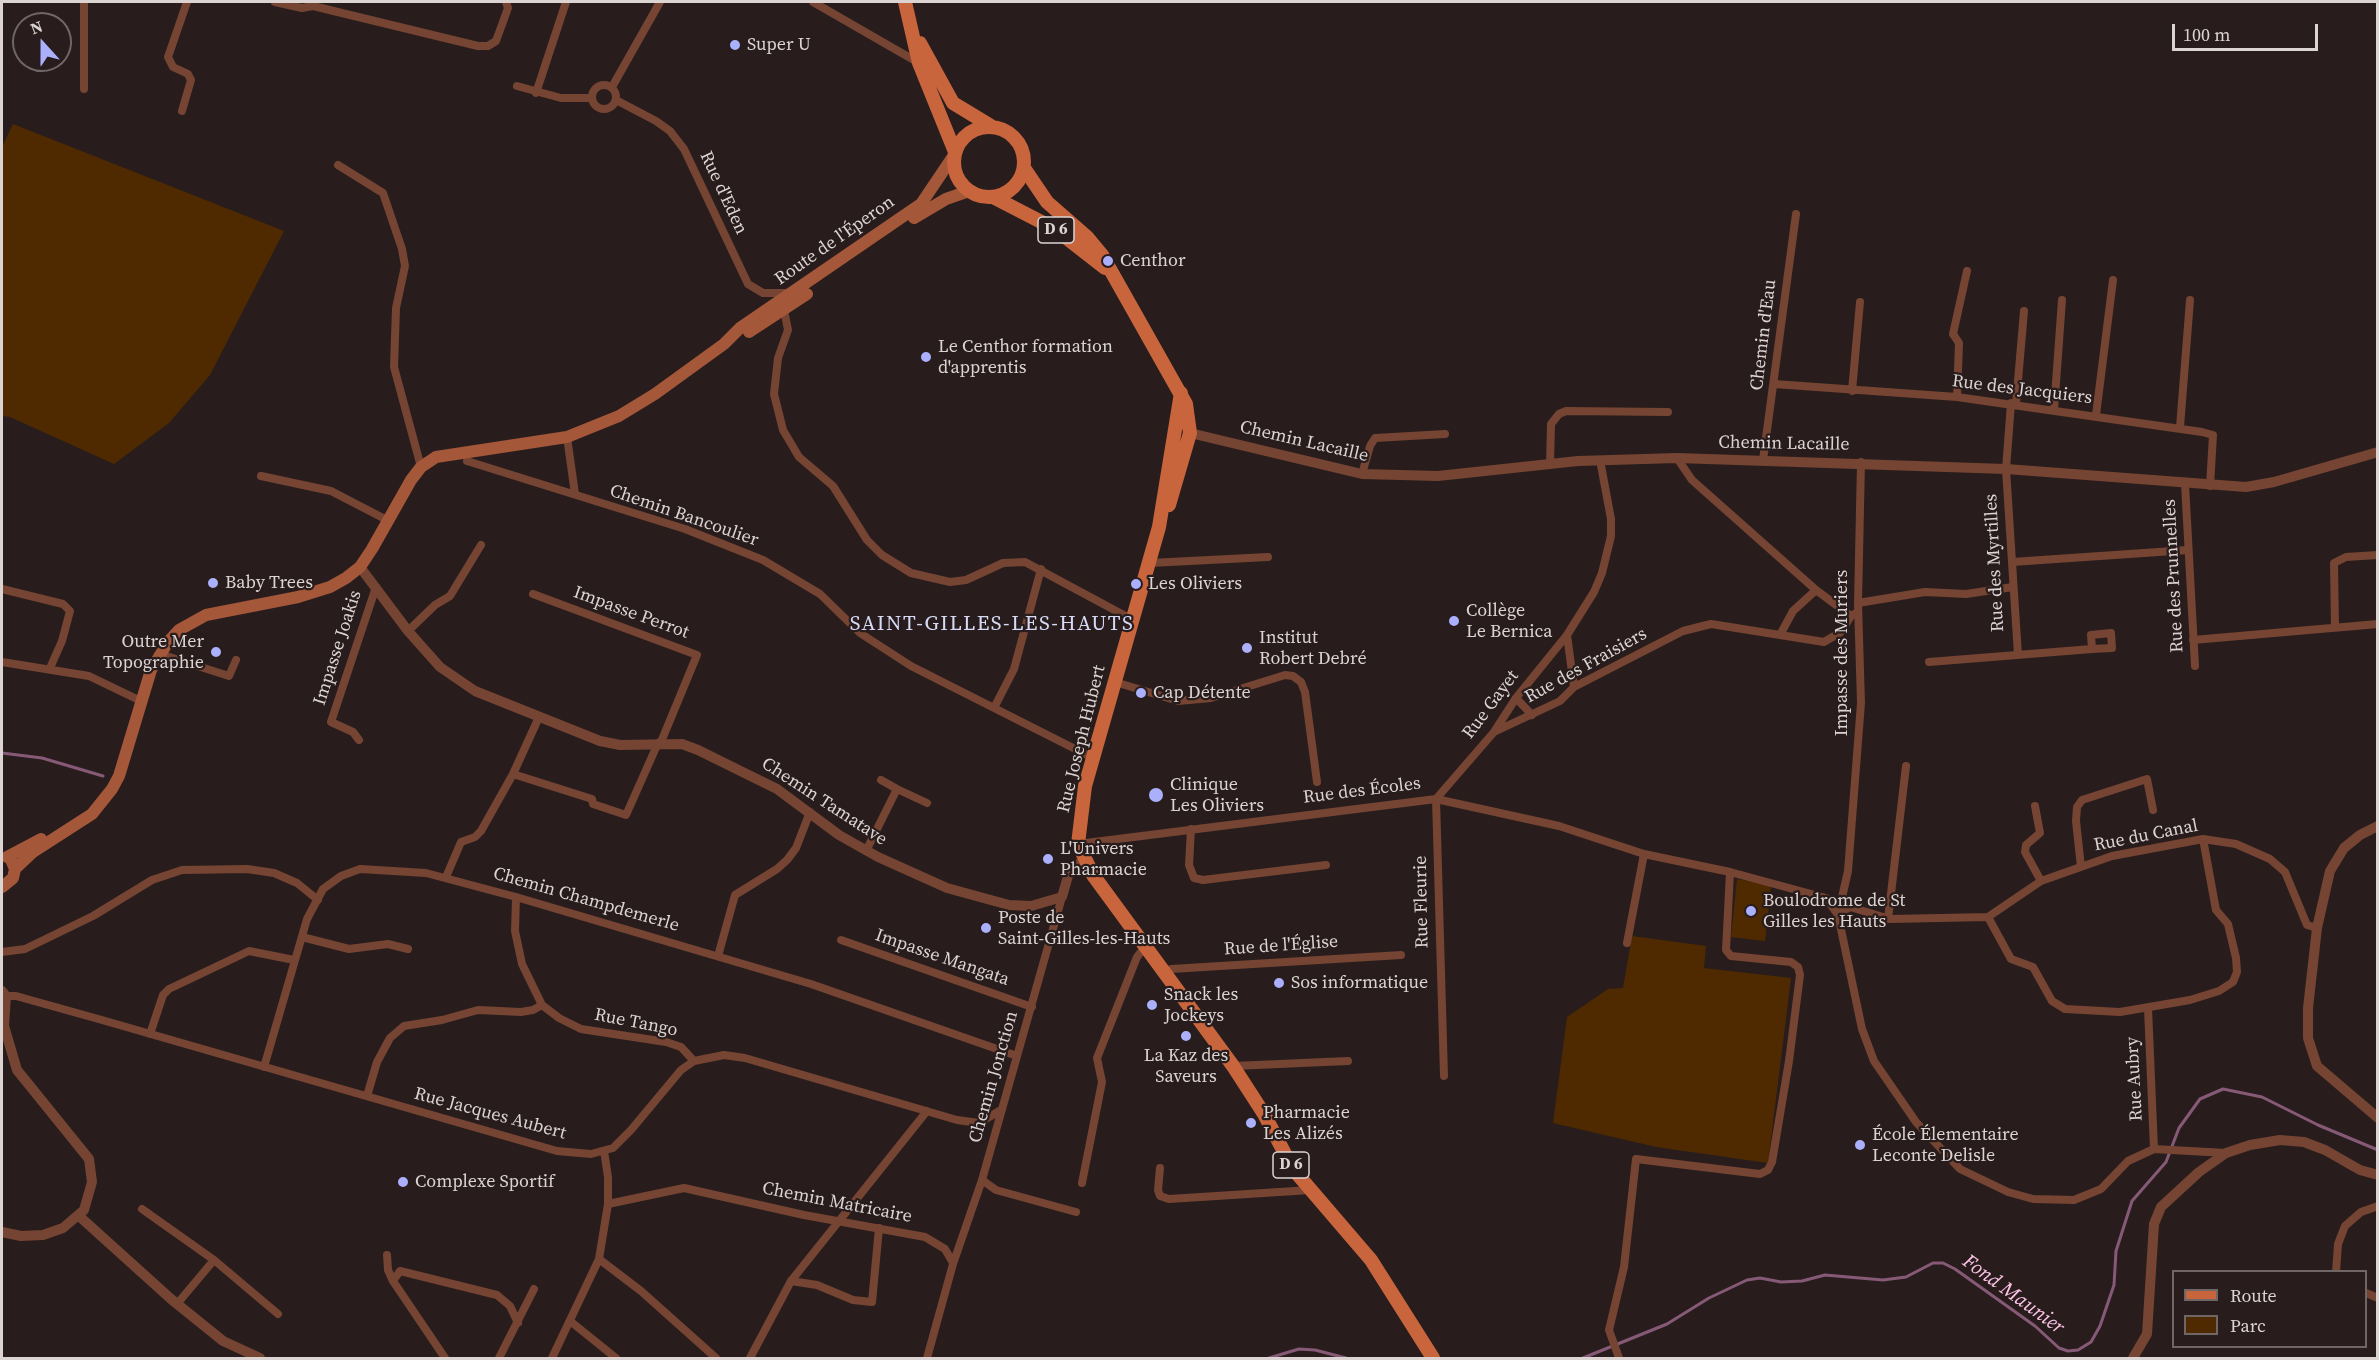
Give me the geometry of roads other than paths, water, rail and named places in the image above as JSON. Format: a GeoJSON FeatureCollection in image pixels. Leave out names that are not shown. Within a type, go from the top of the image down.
{"type":"FeatureCollection","features":[{"type":"Feature","properties":{"kind":"main road"},"geometry":{"type":"LineString","coordinates":[[905,2],[919,63],[955,154],[956,176],[969,191],[981,196],[993,197],[1014,187],[1024,168],[1024,153],[1018,140],[1007,131],[993,126],[953,103],[913,30]]}},
{"type":"Feature","properties":{"kind":"main road"},"geometry":{"type":"LineString","coordinates":[[955,154],[960,141],[969,132],[993,126]]}},
{"type":"Feature","properties":{"kind":"main road","name":"Route de l'Éperon"},"geometry":{"type":"LineString","coordinates":[[724,344],[740,328],[921,204],[955,154]]}},
{"type":"Feature","properties":{"kind":"main road","name":"Rue Joseph Hubert"},"geometry":{"type":"LineString","coordinates":[[1024,168],[1040,194],[1087,237],[1113,274],[1181,393],[1189,415],[1190,433],[1174,494],[1160,526]]}},
{"type":"Feature","properties":{"kind":"main road","name":"Route de l'Éperon"},"geometry":{"type":"LineString","coordinates":[[3,889],[13,878],[15,869],[33,852],[92,814],[107,795],[119,776],[151,670],[160,654],[179,630],[206,615],[312,594],[330,587],[360,567],[404,489],[421,467],[445,454],[567,437],[619,416],[655,394],[724,344],[784,310],[932,206],[969,191]]}},
{"type":"Feature","properties":{"kind":"main road","name":"Rue Joseph Hubert"},"geometry":{"type":"LineString","coordinates":[[993,197],[1055,229],[1113,274]]}},
{"type":"Feature","properties":{"kind":"main road"},"geometry":{"type":"LineString","coordinates":[[784,310],[784,305],[807,288],[813,280]]}},
{"type":"Feature","properties":{"kind":"main road","name":"Rue Joseph Hubert"},"geometry":{"type":"LineString","coordinates":[[1181,393],[1160,526],[1093,758],[1080,818],[1078,844],[1085,860],[1145,947],[1233,1066],[1264,1114],[1293,1168],[1371,1260],[1433,1359]]}},
{"type":"Feature","properties":{"kind":"main road"},"geometry":{"type":"LineString","coordinates":[[1179,408],[1190,433]]}},
{"type":"Feature","properties":{"kind":"main road","name":"Route de l'Éperon"},"geometry":{"type":"LineString","coordinates":[[4,856],[33,843],[107,795]]}},
{"type":"Feature","properties":{"kind":"main road"},"geometry":{"type":"LineString","coordinates":[[4,856],[15,869]]}},
{"type":"Feature","properties":{"kind":"street"},"geometry":{"type":"LineString","coordinates":[[84,2],[84,89]]}},
{"type":"Feature","properties":{"kind":"street"},"geometry":{"type":"LineString","coordinates":[[182,111],[190,80],[188,74],[173,67],[168,57],[187,2]]}},
{"type":"Feature","properties":{"kind":"street"},"geometry":{"type":"LineString","coordinates":[[274,2],[302,8],[314,4],[478,46],[489,46],[496,40],[508,8],[506,2]]}},
{"type":"Feature","properties":{"kind":"street"},"geometry":{"type":"LineString","coordinates":[[536,93],[566,2]]}},
{"type":"Feature","properties":{"kind":"street"},"geometry":{"type":"LineString","coordinates":[[612,87],[660,2]]}},
{"type":"Feature","properties":{"kind":"street"},"geometry":{"type":"LineString","coordinates":[[813,2],[919,63]]}},
{"type":"Feature","properties":{"kind":"street"},"geometry":{"type":"LineString","coordinates":[[600,85],[612,87],[616,93],[616,100],[611,106],[603,108],[596,105],[592,99],[594,90],[600,85]]}},
{"type":"Feature","properties":{"kind":"street"},"geometry":{"type":"LineString","coordinates":[[518,86],[536,93],[561,98],[592,99]]}},
{"type":"Feature","properties":{"kind":"street","name":"Rue d'Eden"},"geometry":{"type":"LineString","coordinates":[[616,100],[670,131],[684,149],[748,284],[763,293],[793,293]]}},
{"type":"Feature","properties":{"kind":"street"},"geometry":{"type":"LineString","coordinates":[[338,165],[383,193],[402,249],[405,266],[396,308],[394,367],[421,467]]}},
{"type":"Feature","properties":{"kind":"street","name":"Chemin d'Eau"},"geometry":{"type":"LineString","coordinates":[[1763,460],[1796,214]]}},
{"type":"Feature","properties":{"kind":"street"},"geometry":{"type":"LineString","coordinates":[[1957,397],[1959,343],[1953,334],[1967,271]]}},
{"type":"Feature","properties":{"kind":"street"},"geometry":{"type":"LineString","coordinates":[[2096,415],[2113,280]]}},
{"type":"Feature","properties":{"kind":"street"},"geometry":{"type":"LineString","coordinates":[[2054,410],[2062,300]]}},
{"type":"Feature","properties":{"kind":"street"},"geometry":{"type":"LineString","coordinates":[[2180,428],[2190,300]]}},
{"type":"Feature","properties":{"kind":"street"},"geometry":{"type":"LineString","coordinates":[[1852,391],[1860,302]]}},
{"type":"Feature","properties":{"kind":"street"},"geometry":{"type":"LineString","coordinates":[[784,310],[788,330],[778,358],[774,394],[783,430],[800,456],[833,486],[867,540],[882,555],[911,573],[950,582],[966,580],[1011,561],[1025,562],[1132,620]]}},
{"type":"Feature","properties":{"kind":"street","name":"Rue des Myrtilles"},"geometry":{"type":"LineString","coordinates":[[2018,655],[2006,469],[2024,311]]}},
{"type":"Feature","properties":{"kind":"street","name":"Rue des Jacquiers"},"geometry":{"type":"LineString","coordinates":[[1774,384],[1957,397],[2096,415],[2213,435],[2210,486]]}},
{"type":"Feature","properties":{"kind":"street"},"geometry":{"type":"LineString","coordinates":[[1550,465],[1551,424],[1559,414],[1566,411],[1668,412]]}},
{"type":"Feature","properties":{"kind":"street","name":"Chemin Lacaille"},"geometry":{"type":"LineString","coordinates":[[1190,433],[1362,474],[1438,476],[1600,460],[1677,458],[1861,462],[2006,469],[2246,487],[2274,482],[2378,452]]}},
{"type":"Feature","properties":{"kind":"street"},"geometry":{"type":"LineString","coordinates":[[1362,474],[1370,446],[1375,438],[1445,434]]}},
{"type":"Feature","properties":{"kind":"street"},"geometry":{"type":"LineString","coordinates":[[567,437],[576,495]]}},
{"type":"Feature","properties":{"kind":"street"},"geometry":{"type":"LineString","coordinates":[[1677,458],[1692,480],[1816,590],[1856,610],[1925,592],[1966,594],[2013,586]]}},
{"type":"Feature","properties":{"kind":"street","name":"Rue Gayet"},"geometry":{"type":"LineString","coordinates":[[1436,799],[1494,732],[1516,698],[1567,634],[1594,592],[1609,552],[1611,519],[1600,460]]}},
{"type":"Feature","properties":{"kind":"street","name":"Chemin Bancoulier"},"geometry":{"type":"LineString","coordinates":[[466,461],[685,529],[763,560],[820,594],[860,633],[910,666],[1093,758]]}},
{"type":"Feature","properties":{"kind":"street","name":"Impasse des Muriers"},"geometry":{"type":"LineString","coordinates":[[1838,915],[1848,871],[1861,704],[1856,610],[1861,462]]}},
{"type":"Feature","properties":{"kind":"street"},"geometry":{"type":"LineString","coordinates":[[261,476],[331,491],[387,520]]}},
{"type":"Feature","properties":{"kind":"street","name":"Rue des Prunnelles"},"geometry":{"type":"LineString","coordinates":[[2185,484],[2195,666]]}},
{"type":"Feature","properties":{"kind":"street"},"geometry":{"type":"LineString","coordinates":[[408,631],[435,605],[450,596],[481,545]]}},
{"type":"Feature","properties":{"kind":"street"},"geometry":{"type":"LineString","coordinates":[[2012,562],[2188,550]]}},
{"type":"Feature","properties":{"kind":"street"},"geometry":{"type":"LineString","coordinates":[[2335,627],[2334,563],[2346,557],[2378,555]]}},
{"type":"Feature","properties":{"kind":"street"},"geometry":{"type":"LineString","coordinates":[[1150,563],[1268,557]]}},
{"type":"Feature","properties":{"kind":"street","name":"Chemin Tamatave"},"geometry":{"type":"LineString","coordinates":[[360,567],[408,631],[440,667],[457,680],[493,699],[600,741],[620,745],[659,742],[682,744],[737,767],[777,789],[839,835],[866,851],[912,874],[978,898],[1009,905],[1031,906],[1062,897]]}},
{"type":"Feature","properties":{"kind":"street"},"geometry":{"type":"LineString","coordinates":[[994,708],[1014,669],[1041,569]]}},
{"type":"Feature","properties":{"kind":"street","name":"Impasse Joakis"},"geometry":{"type":"LineString","coordinates":[[359,740],[353,732],[331,722],[376,587]]}},
{"type":"Feature","properties":{"kind":"street"},"geometry":{"type":"LineString","coordinates":[[2,589],[63,604],[70,610],[62,641],[50,668]]}},
{"type":"Feature","properties":{"kind":"street"},"geometry":{"type":"LineString","coordinates":[[1780,635],[1794,611],[1816,590]]}},
{"type":"Feature","properties":{"kind":"street","name":"Impasse Perrot"},"geometry":{"type":"LineString","coordinates":[[533,594],[697,655],[659,742]]}},
{"type":"Feature","properties":{"kind":"street","name":"Rue des Fraisiers"},"geometry":{"type":"LineString","coordinates":[[1494,732],[1532,716],[1560,700],[1574,687],[1683,631],[1711,624],[1824,642],[1841,632],[1856,610]]}},
{"type":"Feature","properties":{"kind":"street"},"geometry":{"type":"LineString","coordinates":[[2193,639],[2378,624]]}},
{"type":"Feature","properties":{"kind":"street"},"geometry":{"type":"LineString","coordinates":[[1567,634],[1574,687]]}},
{"type":"Feature","properties":{"kind":"street","name":"Rue des Myrtilles"},"geometry":{"type":"LineString","coordinates":[[1929,662],[2092,650]]}},
{"type":"Feature","properties":{"kind":"street"},"geometry":{"type":"LineString","coordinates":[[160,654],[229,676],[236,660]]}},
{"type":"Feature","properties":{"kind":"street"},"geometry":{"type":"LineString","coordinates":[[2,662],[89,676],[142,702]]}},
{"type":"Feature","properties":{"kind":"street"},"geometry":{"type":"LineString","coordinates":[[1115,681],[1178,701],[1210,698],[1285,675],[1293,676],[1301,682],[1305,692],[1317,782]]}},
{"type":"Feature","properties":{"kind":"street"},"geometry":{"type":"LineString","coordinates":[[1516,698],[1532,716]]}},
{"type":"Feature","properties":{"kind":"street"},"geometry":{"type":"LineString","coordinates":[[446,877],[456,849],[461,842],[475,837],[481,831],[513,774],[539,717]]}},
{"type":"Feature","properties":{"kind":"street"},"geometry":{"type":"LineString","coordinates":[[513,774],[592,800],[593,804],[626,815],[659,742]]}},
{"type":"Feature","properties":{"kind":"street"},"geometry":{"type":"LineString","coordinates":[[1888,919],[1906,766]]}},
{"type":"Feature","properties":{"kind":"street","name":"Rue du Canal"},"geometry":{"type":"LineString","coordinates":[[2081,867],[2076,821],[2077,807],[2082,800],[2147,779],[2153,810]]}},
{"type":"Feature","properties":{"kind":"street"},"geometry":{"type":"LineString","coordinates":[[881,780],[927,802]]}},
{"type":"Feature","properties":{"kind":"street"},"geometry":{"type":"LineString","coordinates":[[866,851],[897,789]]}},
{"type":"Feature","properties":{"kind":"street","name":"Rue des Écoles"},"geometry":{"type":"LineString","coordinates":[[1078,844],[1436,799],[1559,826],[1644,854],[1730,872],[1826,898],[1838,915]]}},
{"type":"Feature","properties":{"kind":"street","name":"Rue Fleurie"},"geometry":{"type":"LineString","coordinates":[[1436,799],[1444,1076]]}},
{"type":"Feature","properties":{"kind":"street"},"geometry":{"type":"LineString","coordinates":[[2034,806],[2040,833],[2026,845],[2025,852],[2041,881]]}},
{"type":"Feature","properties":{"kind":"street"},"geometry":{"type":"LineString","coordinates":[[718,956],[735,895],[787,860],[796,848],[810,812]]}},
{"type":"Feature","properties":{"kind":"street"},"geometry":{"type":"LineString","coordinates":[[2378,826],[2360,835],[2336,859],[2330,871],[2317,928],[2308,1008],[2312,1054],[2317,1066],[2378,1118]]}},
{"type":"Feature","properties":{"kind":"street"},"geometry":{"type":"LineString","coordinates":[[1191,829],[1189,865],[1194,878],[1203,880],[1326,865]]}},
{"type":"Feature","properties":{"kind":"street","name":"Rue du Canal"},"geometry":{"type":"LineString","coordinates":[[1988,917],[2041,881],[2112,856],[2203,839],[2236,844],[2270,859],[2285,872],[2307,925],[2317,928]]}},
{"type":"Feature","properties":{"kind":"street","name":"Rue Aubry"},"geometry":{"type":"LineString","coordinates":[[1988,917],[2011,959],[2033,967],[2056,1006],[2100,1013],[2148,1008],[2190,1000],[2228,988],[2237,972],[2228,924],[2216,910],[2203,839]]}},
{"type":"Feature","properties":{"kind":"street"},"geometry":{"type":"LineString","coordinates":[[1627,943],[1644,854]]}},
{"type":"Feature","properties":{"kind":"street"},"geometry":{"type":"LineString","coordinates":[[1062,897],[1070,868],[1085,860]]}},
{"type":"Feature","properties":{"kind":"street"},"geometry":{"type":"LineString","coordinates":[[2,952],[25,949],[93,916],[153,880],[182,870],[247,869],[274,873],[297,883],[318,900]]}},
{"type":"Feature","properties":{"kind":"street","name":"Chemin Champdemerle"},"geometry":{"type":"LineString","coordinates":[[264,1067],[307,919],[324,889],[341,876],[360,869],[398,870],[446,877],[811,984],[1017,1056]]}},
{"type":"Feature","properties":{"kind":"street"},"geometry":{"type":"LineString","coordinates":[[1619,1359],[1609,1330],[1624,1267],[1636,1160],[1760,1174],[1768,1170],[1772,1162],[1789,1061],[1800,975],[1798,967],[1791,962],[1731,956],[1726,950],[1730,872]]}},
{"type":"Feature","properties":{"kind":"street","name":"Rue Tango"},"geometry":{"type":"LineString","coordinates":[[516,897],[515,931],[522,964],[542,1005],[559,1018],[581,1029],[666,1042],[681,1047],[693,1061]]}},
{"type":"Feature","properties":{"kind":"street","name":"Chemin Jonction"},"geometry":{"type":"LineString","coordinates":[[953,1264],[982,1180],[1062,897]]}},
{"type":"Feature","properties":{"kind":"street"},"geometry":{"type":"LineString","coordinates":[[1988,917],[1888,919],[1850,907],[1838,915],[1863,1029],[1874,1061],[1916,1122],[1960,1169],[1985,1183],[2033,1199],[2074,1200],[2101,1190],[2128,1161],[2154,1149],[2226,1153]]}},
{"type":"Feature","properties":{"kind":"street"},"geometry":{"type":"LineString","coordinates":[[302,937],[350,949],[388,944],[408,949]]}},
{"type":"Feature","properties":{"kind":"street","name":"Impasse Mangata"},"geometry":{"type":"LineString","coordinates":[[841,940],[1032,1007]]}},
{"type":"Feature","properties":{"kind":"street"},"geometry":{"type":"LineString","coordinates":[[1082,1183],[1103,1075],[1097,1067],[1097,1058],[1137,957],[1145,947]]}},
{"type":"Feature","properties":{"kind":"street"},"geometry":{"type":"LineString","coordinates":[[150,1034],[163,995],[169,989],[249,951],[294,960]]}},
{"type":"Feature","properties":{"kind":"street","name":"Rue de l'Église"},"geometry":{"type":"LineString","coordinates":[[1164,973],[1171,969],[1401,955]]}},
{"type":"Feature","properties":{"kind":"street"},"geometry":{"type":"LineString","coordinates":[[2,1232],[21,1236],[43,1236],[63,1228],[79,1216],[88,1202],[91,1190],[89,1159],[17,1070],[4,1026],[4,994]]}},
{"type":"Feature","properties":{"kind":"street","name":"Rue Jacques Aubert"},"geometry":{"type":"LineString","coordinates":[[4,994],[557,1151],[591,1154],[604,1151]]}},
{"type":"Feature","properties":{"kind":"street"},"geometry":{"type":"LineString","coordinates":[[367,1096],[377,1062],[390,1038],[404,1026],[442,1020],[478,1010],[521,1012],[533,1010],[542,1005]]}},
{"type":"Feature","properties":{"kind":"street","name":"Rue Aubry"},"geometry":{"type":"LineString","coordinates":[[2148,1008],[2154,1149]]}},
{"type":"Feature","properties":{"kind":"street"},"geometry":{"type":"LineString","coordinates":[[552,1359],[599,1259],[608,1204],[608,1177],[604,1151],[613,1148],[631,1130],[669,1083],[693,1061],[724,1055],[746,1058],[927,1111],[979,1123],[1001,1110]]}},
{"type":"Feature","properties":{"kind":"street"},"geometry":{"type":"LineString","coordinates":[[1233,1066],[1348,1061]]}},
{"type":"Feature","properties":{"kind":"street"},"geometry":{"type":"LineString","coordinates":[[750,1359],[791,1281],[927,1111]]}},
{"type":"Feature","properties":{"kind":"street"},"geometry":{"type":"LineString","coordinates":[[2133,1359],[2147,1334],[2152,1242],[2161,1207],[2199,1172],[2226,1153],[2250,1145],[2280,1140],[2304,1143],[2325,1150],[2360,1170],[2378,1175]]}},
{"type":"Feature","properties":{"kind":"street"},"geometry":{"type":"LineString","coordinates":[[1160,1168],[1158,1190],[1160,1196],[1169,1199],[1311,1190]]}},
{"type":"Feature","properties":{"kind":"street"},"geometry":{"type":"LineString","coordinates":[[982,1180],[996,1190],[1076,1212]]}},
{"type":"Feature","properties":{"kind":"street","name":"Chemin Matricaire"},"geometry":{"type":"LineString","coordinates":[[608,1204],[684,1188],[925,1237],[945,1249],[953,1264]]}},
{"type":"Feature","properties":{"kind":"street"},"geometry":{"type":"LineString","coordinates":[[2336,1270],[2338,1244],[2345,1226],[2361,1212],[2378,1206]]}},
{"type":"Feature","properties":{"kind":"street"},"geometry":{"type":"LineString","coordinates":[[142,1209],[214,1260],[278,1314]]}},
{"type":"Feature","properties":{"kind":"street"},"geometry":{"type":"LineString","coordinates":[[79,1216],[177,1304],[223,1341],[260,1359]]}},
{"type":"Feature","properties":{"kind":"street"},"geometry":{"type":"LineString","coordinates":[[791,1281],[817,1285],[853,1300],[872,1302],[879,1228]]}},
{"type":"Feature","properties":{"kind":"street"},"geometry":{"type":"LineString","coordinates":[[387,1255],[388,1270],[393,1281],[446,1359]]}},
{"type":"Feature","properties":{"kind":"street"},"geometry":{"type":"LineString","coordinates":[[599,1259],[641,1291],[716,1359]]}},
{"type":"Feature","properties":{"kind":"street"},"geometry":{"type":"LineString","coordinates":[[177,1304],[214,1260]]}},
{"type":"Feature","properties":{"kind":"street"},"geometry":{"type":"LineString","coordinates":[[927,1359],[953,1264]]}},
{"type":"Feature","properties":{"kind":"street"},"geometry":{"type":"LineString","coordinates":[[393,1281],[400,1271],[497,1295],[510,1306],[518,1323]]}},
{"type":"Feature","properties":{"kind":"street"},"geometry":{"type":"LineString","coordinates":[[501,1358],[534,1289]]}},
{"type":"Feature","properties":{"kind":"street"},"geometry":{"type":"LineString","coordinates":[[570,1321],[616,1359]]}},
{"type":"Feature","properties":{"kind":"waterway"},"geometry":{"type":"LineString","coordinates":[[2,753],[42,758],[103,776]]}},
{"type":"Feature","properties":{"kind":"waterway","name":"Fond Maunier"},"geometry":{"type":"LineString","coordinates":[[1583,1358],[1667,1324],[1709,1298],[1747,1280],[1760,1278],[1781,1282],[1802,1281],[1825,1275],[1883,1280],[1906,1277],[1933,1263],[1943,1263],[1955,1269],[2035,1326],[2059,1348],[2068,1351],[2078,1350],[2091,1342],[2100,1326],[2114,1285],[2116,1251],[2132,1201],[2166,1162],[2179,1128],[2200,1099],[2223,1089],[2262,1097],[2318,1125],[2378,1150]]}},
{"type":"Feature","properties":{"kind":"waterway","name":"Fond Maunier"},"geometry":{"type":"LineString","coordinates":[[1269,1358],[1299,1349],[1315,1350],[1346,1358]]}},
{"type":"Feature","properties":{"kind":"place","name":"Super U"},"geometry":{"type":"Point","coordinates":[735,45]}},
{"type":"Feature","properties":{"kind":"place","name":"Centhor"},"geometry":{"type":"Point","coordinates":[1108,261]}},
{"type":"Feature","properties":{"kind":"place","name":"Le Centhor formation d'apprentis"},"geometry":{"type":"Point","coordinates":[926,357]}},
{"type":"Feature","properties":{"kind":"place","name":"Baby Trees"},"geometry":{"type":"Point","coordinates":[213,583]}},
{"type":"Feature","properties":{"kind":"place","name":"Les Oliviers"},"geometry":{"type":"Point","coordinates":[1136,584]}},
{"type":"Feature","properties":{"kind":"place","name":"Collège Le Bernica"},"geometry":{"type":"Point","coordinates":[1454,621]}},
{"type":"Feature","properties":{"kind":"place","name":"Institut Robert Debré"},"geometry":{"type":"Point","coordinates":[1247,648]}},
{"type":"Feature","properties":{"kind":"place","name":"Outre Mer Topographie"},"geometry":{"type":"Point","coordinates":[216,652]}},
{"type":"Feature","properties":{"kind":"place","name":"Cap Détente"},"geometry":{"type":"Point","coordinates":[1141,693]}},
{"type":"Feature","properties":{"kind":"place","name":"Clinique Les Oliviers"},"geometry":{"type":"Point","coordinates":[1156,795]}},
{"type":"Feature","properties":{"kind":"place","name":"L'Univers Pharmacie"},"geometry":{"type":"Point","coordinates":[1048,859]}},
{"type":"Feature","properties":{"kind":"place","name":"Boulodrome de St Gilles les Hauts"},"geometry":{"type":"Point","coordinates":[1751,911]}},
{"type":"Feature","properties":{"kind":"place","name":"Poste de Saint-Gilles-les-Hauts"},"geometry":{"type":"Point","coordinates":[986,928]}},
{"type":"Feature","properties":{"kind":"place","name":"Sos informatique"},"geometry":{"type":"Point","coordinates":[1279,983]}},
{"type":"Feature","properties":{"kind":"place","name":"Snack les Jockeys"},"geometry":{"type":"Point","coordinates":[1152,1005]}},
{"type":"Feature","properties":{"kind":"place","name":"La Kaz des Saveurs"},"geometry":{"type":"Point","coordinates":[1186,1036]}},
{"type":"Feature","properties":{"kind":"place","name":"Pharmacie Les Alizés"},"geometry":{"type":"Point","coordinates":[1251,1123]}},
{"type":"Feature","properties":{"kind":"place","name":"École Élementaire Leconte Delisle"},"geometry":{"type":"Point","coordinates":[1860,1145]}},
{"type":"Feature","properties":{"kind":"place","name":"Complexe Sportif"},"geometry":{"type":"Point","coordinates":[403,1182]}},
{"type":"Feature","properties":{"kind":"district","name":"SAINT-GILLES-LES-HAUTS"},"geometry":{"type":"Point","coordinates":[992,625]}}]}
